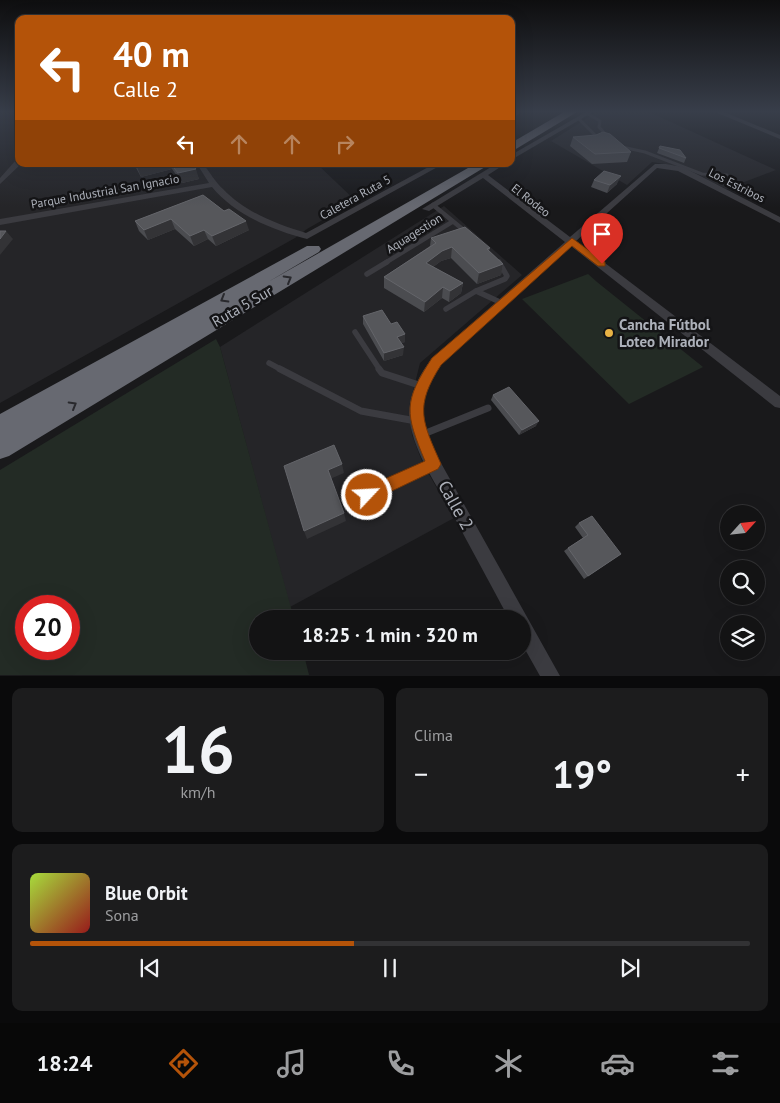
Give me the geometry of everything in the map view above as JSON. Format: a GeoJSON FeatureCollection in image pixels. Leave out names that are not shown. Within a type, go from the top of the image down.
{"type":"FeatureCollection","features":[{"type":"Feature","properties":{"kind":"highway","name":"Ruta 5 Sur"},"geometry":{"type":"LineString","coordinates":[[0,426],[458,167]]}},
{"type":"Feature","properties":{"kind":"highway","name":"Ruta 5 Sur"},"geometry":{"type":"LineString","coordinates":[[0,448],[482,171]]}},
{"type":"Feature","properties":{"kind":"street"},"geometry":{"type":"LineString","coordinates":[[515,155],[533,144]]}},
{"type":"Feature","properties":{"kind":"street"},"geometry":{"type":"LineString","coordinates":[[0,182],[15,166]]}},
{"type":"Feature","properties":{"kind":"street","name":"Los Estribos"},"geometry":{"type":"LineString","coordinates":[[655,166],[680,169],[780,220]]}},
{"type":"Feature","properties":{"kind":"street","name":"Calle 2"},"geometry":{"type":"LineString","coordinates":[[514,610],[433,464],[418,428],[416,402],[428,373],[436,362],[655,166]]}},
{"type":"Feature","properties":{"kind":"street"},"geometry":{"type":"LineString","coordinates":[[202,167],[214,184]]}},
{"type":"Feature","properties":{"kind":"street","name":"Caletera Ruta 5"},"geometry":{"type":"LineString","coordinates":[[214,184],[227,197],[255,216],[307,236],[434,167]]}},
{"type":"Feature","properties":{"kind":"street"},"geometry":{"type":"LineString","coordinates":[[429,207],[482,171]]}},
{"type":"Feature","properties":{"kind":"street","name":"El Rodeo"},"geometry":{"type":"LineString","coordinates":[[482,171],[570,243],[780,403]]}},
{"type":"Feature","properties":{"kind":"street","name":"Parque Industrial San Ignacio"},"geometry":{"type":"LineString","coordinates":[[0,222],[214,184]]}},
{"type":"Feature","properties":{"kind":"street"},"geometry":{"type":"LineString","coordinates":[[531,641],[551,676]]}},
{"type":"Feature","properties":{"kind":"lane"},"geometry":{"type":"LineString","coordinates":[[619,146],[645,152],[702,174],[727,175]]}},
{"type":"Feature","properties":{"kind":"lane","name":"Aquagestion"},"geometry":{"type":"LineString","coordinates":[[367,274],[452,222],[429,207]]}},
{"type":"Feature","properties":{"kind":"lane"},"geometry":{"type":"LineString","coordinates":[[452,222],[473,239]]}},
{"type":"Feature","properties":{"kind":"lane"},"geometry":{"type":"LineString","coordinates":[[446,309],[476,291],[505,279],[507,276],[505,269],[494,258]]}},
{"type":"Feature","properties":{"kind":"lane"},"geometry":{"type":"LineString","coordinates":[[476,291],[502,303]]}},
{"type":"Feature","properties":{"kind":"lane"},"geometry":{"type":"LineString","coordinates":[[356,332],[382,373],[422,386]]}},
{"type":"Feature","properties":{"kind":"lane"},"geometry":{"type":"LineString","coordinates":[[269,363],[361,411],[418,428],[488,408]]}},
{"type":"Feature","properties":{"kind":"lane"},"geometry":{"type":"LineString","coordinates":[[351,502],[433,464]]}},
{"type":"Feature","properties":{"kind":"shaded area"},"geometry":{"type":"Polygon","coordinates":[[[0,144],[15,144],[15,167],[320,167],[356,201],[295,238],[0,403],[0,144]]]}},
{"type":"Feature","properties":{"kind":"shaded area"},"geometry":{"type":"Polygon","coordinates":[[[555,144],[718,144],[776,170],[726,189],[683,167],[652,162],[627,185],[555,144]]]}},
{"type":"Feature","properties":{"kind":"shaded area"},"geometry":{"type":"Polygon","coordinates":[[[444,206],[522,275],[420,363],[409,407],[412,435],[423,464],[454,518],[290,607],[220,347],[444,206]]]}},
{"type":"Feature","properties":{"kind":"shaded area","name":"Cancha Fútbol Loteo Mirador"},"geometry":{"type":"Polygon","coordinates":[[[588,274],[703,367],[629,404],[522,299],[588,274]]]}},
{"type":"Feature","properties":{"kind":"shaded area"},"geometry":{"type":"Polygon","coordinates":[[[216,339],[220,347],[292,610],[249,610],[249,660],[305,660],[309,675],[0,675],[0,470],[216,339]]]}},
{"type":"Feature","properties":{"kind":"building"},"geometry":{"type":"Polygon","coordinates":[[[581,144],[621,144],[631,152],[595,154],[581,144]]]}},
{"type":"Feature","properties":{"kind":"building"},"geometry":{"type":"Polygon","coordinates":[[[660,146],[680,150],[686,158],[659,148],[660,146]]]}},
{"type":"Feature","properties":{"kind":"building"},"geometry":{"type":"Polygon","coordinates":[[[173,167],[194,167],[196,169],[178,173],[173,167]]]}},
{"type":"Feature","properties":{"kind":"building"},"geometry":{"type":"Polygon","coordinates":[[[604,171],[621,176],[610,185],[594,180],[604,171]]]}},
{"type":"Feature","properties":{"kind":"building"},"geometry":{"type":"Polygon","coordinates":[[[203,195],[224,211],[229,209],[246,221],[212,236],[204,230],[190,236],[171,219],[144,230],[135,221],[203,195]]]}},
{"type":"Feature","properties":{"kind":"building"},"geometry":{"type":"Polygon","coordinates":[[[465,227],[490,248],[487,249],[503,264],[479,273],[452,247],[442,251],[426,263],[463,283],[450,291],[443,287],[425,302],[384,277],[436,243],[431,238],[465,227]]]}},
{"type":"Feature","properties":{"kind":"building"},"geometry":{"type":"Polygon","coordinates":[[[0,231],[6,231],[0,239],[0,231]]]}},
{"type":"Feature","properties":{"kind":"building"},"geometry":{"type":"Polygon","coordinates":[[[382,310],[391,324],[397,322],[405,334],[397,337],[404,347],[384,353],[363,316],[382,310]]]}},
{"type":"Feature","properties":{"kind":"building"},"geometry":{"type":"Polygon","coordinates":[[[509,387],[539,421],[522,430],[493,395],[509,387]]]}},
{"type":"Feature","properties":{"kind":"building"},"geometry":{"type":"Polygon","coordinates":[[[334,445],[342,464],[328,470],[344,513],[304,531],[284,466],[334,445]]]}},
{"type":"Feature","properties":{"kind":"building"},"geometry":{"type":"Polygon","coordinates":[[[592,516],[621,554],[588,576],[568,548],[588,535],[579,523],[592,516]]]}},
{"type":"Feature","properties":{"kind":"place","name":"Cancha Fútbol Loteo Mirador"},"geometry":{"type":"Point","coordinates":[609,333]}},
{"type":"Feature","properties":{"kind":"route"},"geometry":{"type":"LineString","coordinates":[[367,495],[433,464],[416,421],[416,402],[425,379],[436,362],[572,241],[602,264]]}}]}
